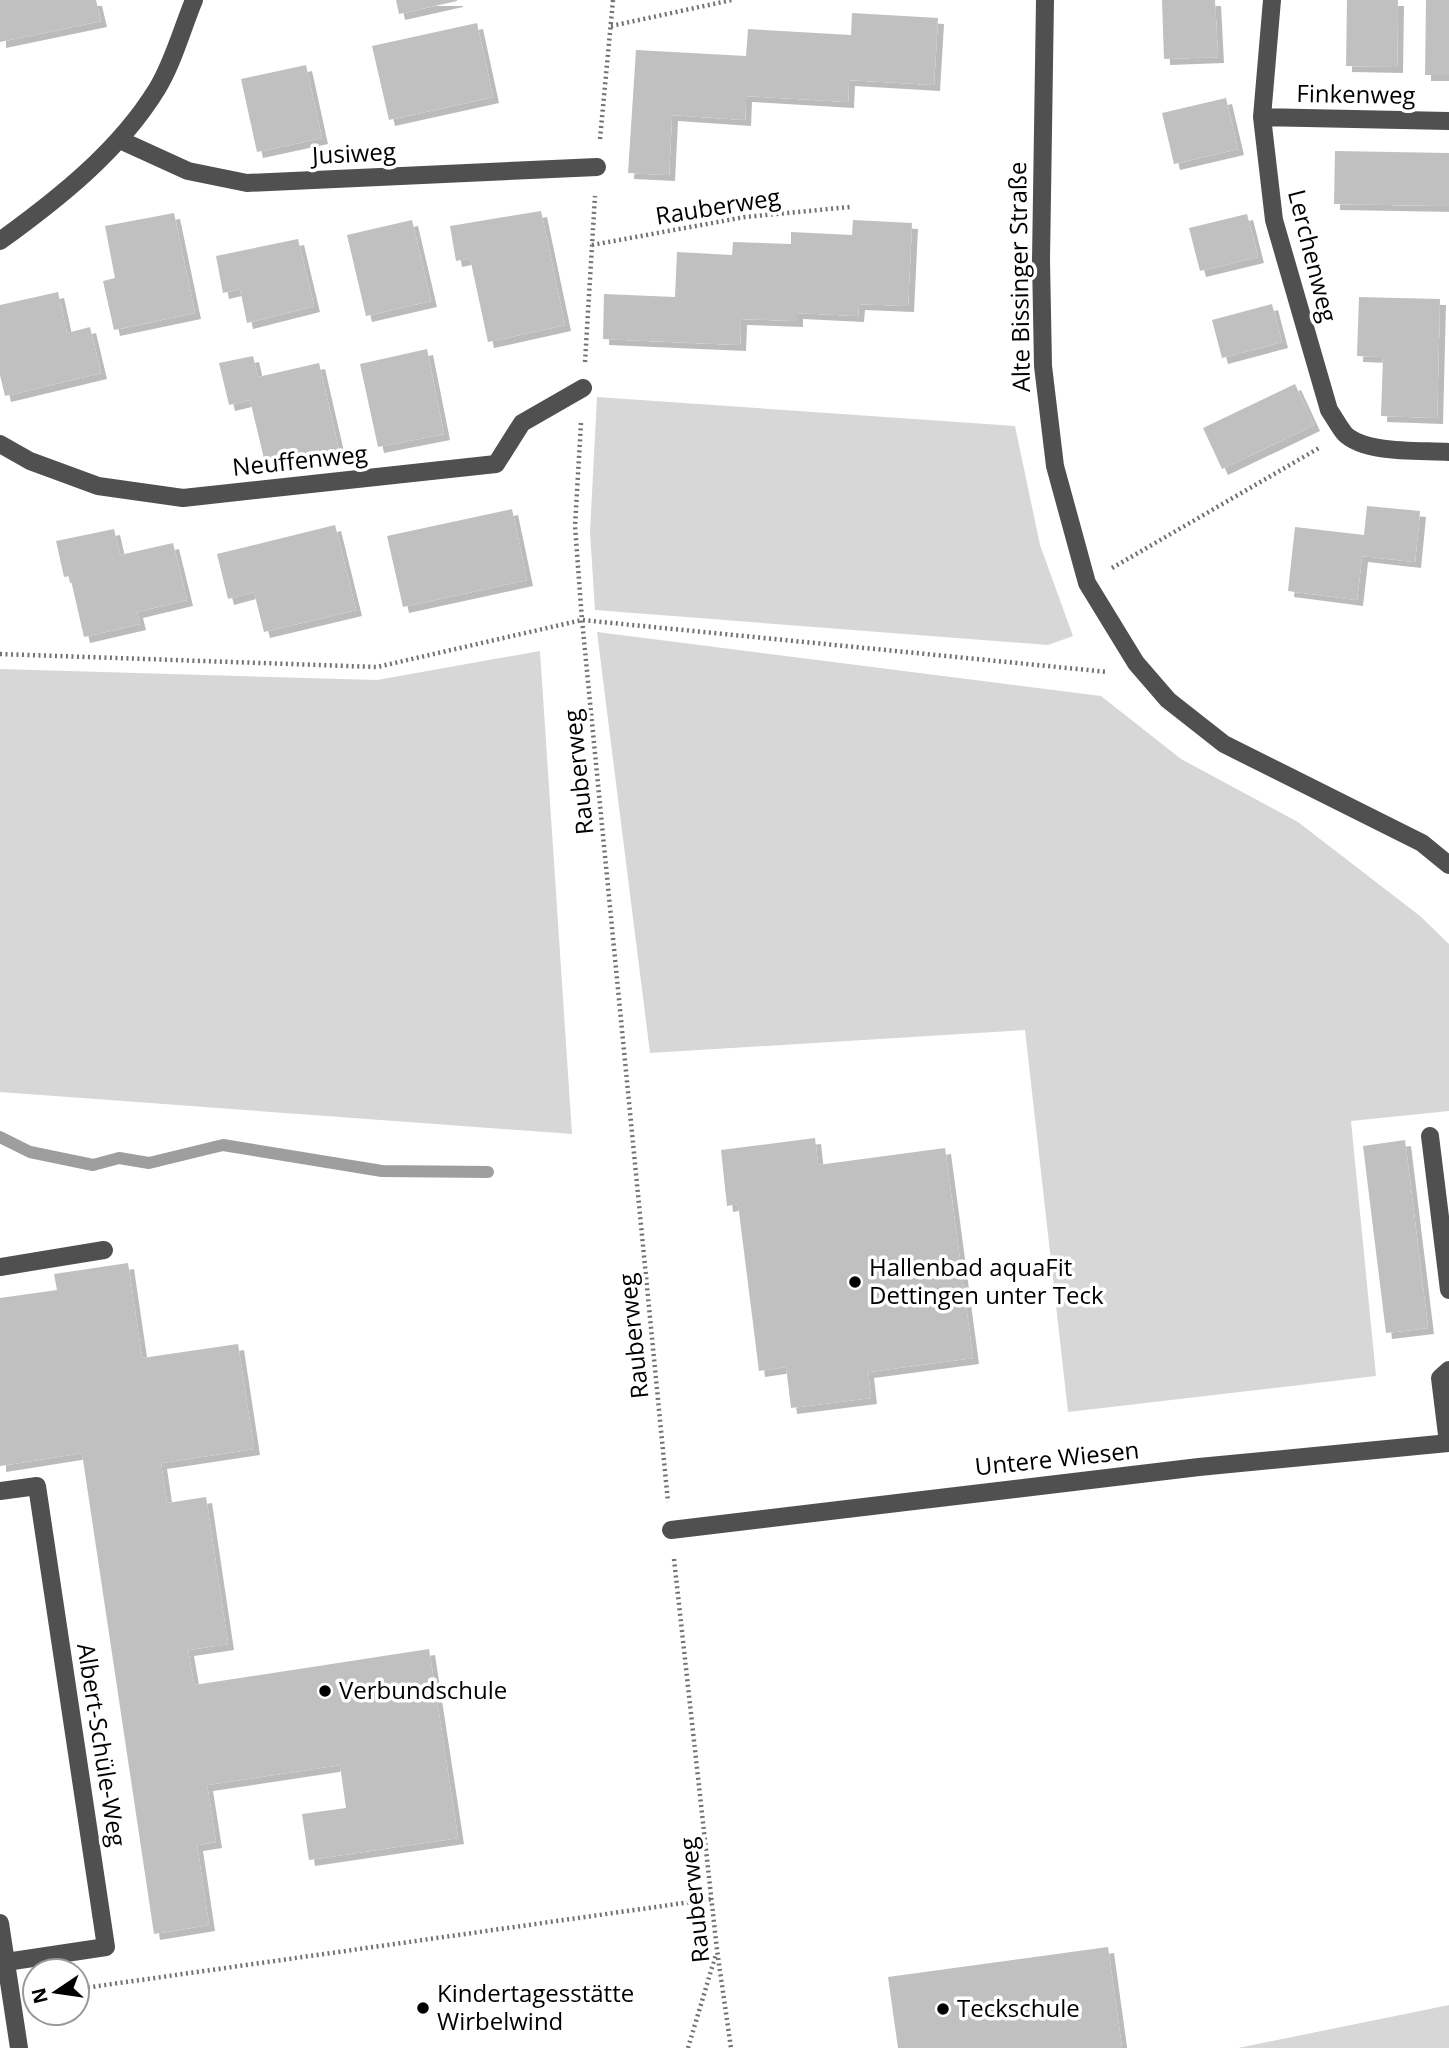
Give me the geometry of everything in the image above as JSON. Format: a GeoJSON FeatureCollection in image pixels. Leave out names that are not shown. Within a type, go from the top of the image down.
{"type":"FeatureCollection","features":[{"type":"Feature","properties":{"kind":"street"},"geometry":{"type":"LineString","coordinates":[[0,241],[42,211],[120,140],[158,88],[194,0]]}},
{"type":"Feature","properties":{"kind":"street","name":"Alte Bissinger Straße"},"geometry":{"type":"LineString","coordinates":[[1045,0],[1041,260],[1043,366],[1055,466],[1087,583],[1136,663],[1168,699],[1224,744],[1422,843],[1449,865]]}},
{"type":"Feature","properties":{"kind":"street","name":"Lerchenweg"},"geometry":{"type":"LineString","coordinates":[[1272,0],[1262,117],[1274,220],[1329,410],[1344,433]]}},
{"type":"Feature","properties":{"kind":"street","name":"Finkenweg"},"geometry":{"type":"LineString","coordinates":[[1262,117],[1449,121]]}},
{"type":"Feature","properties":{"kind":"street","name":"Jusiweg"},"geometry":{"type":"LineString","coordinates":[[120,140],[188,171],[247,183],[597,167]]}},
{"type":"Feature","properties":{"kind":"street","name":"Neuffenweg"},"geometry":{"type":"LineString","coordinates":[[0,444],[30,461],[98,486],[183,498],[196,497],[496,464],[522,423],[583,388]]}},
{"type":"Feature","properties":{"kind":"street"},"geometry":{"type":"LineString","coordinates":[[1344,433],[1371,446],[1449,452]]}},
{"type":"Feature","properties":{"kind":"street"},"geometry":{"type":"LineString","coordinates":[[1430,1136],[1449,1290]]}},
{"type":"Feature","properties":{"kind":"street"},"geometry":{"type":"LineString","coordinates":[[0,1266],[104,1250]]}},
{"type":"Feature","properties":{"kind":"street"},"geometry":{"type":"LineString","coordinates":[[1448,1443],[1440,1378],[1449,1370]]}},
{"type":"Feature","properties":{"kind":"street","name":"Untere Wiesen"},"geometry":{"type":"LineString","coordinates":[[671,1530],[1186,1469],[1448,1443]]}},
{"type":"Feature","properties":{"kind":"street","name":"Albert-Schüle-Weg"},"geometry":{"type":"LineString","coordinates":[[0,1491],[37,1486],[106,1947],[6,1962]]}},
{"type":"Feature","properties":{"kind":"street"},"geometry":{"type":"LineString","coordinates":[[0,1923],[19,2048]]}},
{"type":"Feature","properties":{"kind":"path","name":"Rauberweg"},"geometry":{"type":"LineString","coordinates":[[613,0],[597,167],[575,526],[671,1530],[717,1950],[732,2048]]}},
{"type":"Feature","properties":{"kind":"path"},"geometry":{"type":"LineString","coordinates":[[611,26],[732,0]]}},
{"type":"Feature","properties":{"kind":"path","name":"Rauberweg"},"geometry":{"type":"LineString","coordinates":[[593,246],[745,217],[850,207]]}},
{"type":"Feature","properties":{"kind":"path"},"geometry":{"type":"LineString","coordinates":[[1087,583],[1344,433]]}},
{"type":"Feature","properties":{"kind":"path"},"geometry":{"type":"LineString","coordinates":[[0,654],[377,667],[582,620],[1108,672],[1136,663]]}},
{"type":"Feature","properties":{"kind":"path"},"geometry":{"type":"LineString","coordinates":[[91,1987],[712,1899]]}},
{"type":"Feature","properties":{"kind":"path"},"geometry":{"type":"LineString","coordinates":[[688,2048],[717,1950]]}},
{"type":"Feature","properties":{"kind":"shaded area"},"geometry":{"type":"Polygon","coordinates":[[[597,397],[1015,426],[1040,545],[1073,636],[1048,645],[595,610],[590,532],[597,397]]]}},
{"type":"Feature","properties":{"kind":"shaded area"},"geometry":{"type":"Polygon","coordinates":[[[597,632],[1101,696],[1181,759],[1298,822],[1420,916],[1449,944],[1449,1111],[1351,1121],[1376,1376],[1068,1412],[1025,1030],[650,1053],[597,632]]]}},
{"type":"Feature","properties":{"kind":"shaded area"},"geometry":{"type":"Polygon","coordinates":[[[540,651],[572,1134],[0,1092],[0,669],[377,680],[540,651]]]}},
{"type":"Feature","properties":{"kind":"shaded area"},"geometry":{"type":"Polygon","coordinates":[[[1449,2005],[1449,2048],[1238,2048],[1449,2005]]]}},
{"type":"Feature","properties":{"kind":"building"},"geometry":{"type":"Polygon","coordinates":[[[0,0],[96,0],[101,21],[0,42],[0,0]]]}},
{"type":"Feature","properties":{"kind":"building"},"geometry":{"type":"Polygon","coordinates":[[[396,0],[457,0],[457,1],[399,14],[396,0]]]}},
{"type":"Feature","properties":{"kind":"building"},"geometry":{"type":"Polygon","coordinates":[[[1162,0],[1215,0],[1218,57],[1164,59],[1162,0]]]}},
{"type":"Feature","properties":{"kind":"building"},"geometry":{"type":"Polygon","coordinates":[[[1347,0],[1398,0],[1397,67],[1346,66],[1347,0]]]}},
{"type":"Feature","properties":{"kind":"building"},"geometry":{"type":"Polygon","coordinates":[[[1426,0],[1449,0],[1449,75],[1425,75],[1426,0]]]}},
{"type":"Feature","properties":{"kind":"building"},"geometry":{"type":"Polygon","coordinates":[[[852,13],[938,18],[934,85],[849,80],[848,102],[746,96],[745,120],[672,115],[669,175],[628,173],[636,50],[746,56],[748,29],[851,35],[852,13]]]}},
{"type":"Feature","properties":{"kind":"building"},"geometry":{"type":"Polygon","coordinates":[[[477,23],[493,97],[389,120],[372,46],[477,23]]]}},
{"type":"Feature","properties":{"kind":"building"},"geometry":{"type":"Polygon","coordinates":[[[306,65],[322,138],[257,152],[241,79],[306,65]]]}},
{"type":"Feature","properties":{"kind":"building"},"geometry":{"type":"Polygon","coordinates":[[[1226,98],[1238,149],[1174,164],[1162,113],[1226,98]]]}},
{"type":"Feature","properties":{"kind":"building"},"geometry":{"type":"Polygon","coordinates":[[[1335,151],[1449,153],[1449,206],[1334,204],[1335,151]]]}},
{"type":"Feature","properties":{"kind":"building"},"geometry":{"type":"Polygon","coordinates":[[[541,211],[565,325],[488,342],[470,258],[456,261],[450,226],[541,211]]]}},
{"type":"Feature","properties":{"kind":"building"},"geometry":{"type":"Polygon","coordinates":[[[174,213],[195,313],[114,330],[103,281],[115,278],[105,226],[174,213]]]}},
{"type":"Feature","properties":{"kind":"building"},"geometry":{"type":"Polygon","coordinates":[[[1247,214],[1258,257],[1200,271],[1189,228],[1247,214]]]}},
{"type":"Feature","properties":{"kind":"building"},"geometry":{"type":"Polygon","coordinates":[[[412,220],[431,301],[366,316],[347,235],[412,220]]]}},
{"type":"Feature","properties":{"kind":"building"},"geometry":{"type":"Polygon","coordinates":[[[853,220],[912,223],[908,306],[859,304],[858,316],[797,313],[797,321],[741,319],[740,345],[603,339],[604,294],[675,297],[677,252],[732,255],[733,242],[791,244],[791,232],[852,235],[853,220]]]}},
{"type":"Feature","properties":{"kind":"building"},"geometry":{"type":"Polygon","coordinates":[[[298,239],[314,306],[247,323],[240,289],[223,293],[216,256],[298,239]]]}},
{"type":"Feature","properties":{"kind":"building"},"geometry":{"type":"Polygon","coordinates":[[[58,292],[67,333],[90,327],[101,373],[5,396],[0,375],[0,305],[58,292]]]}},
{"type":"Feature","properties":{"kind":"building"},"geometry":{"type":"Polygon","coordinates":[[[1359,297],[1440,299],[1437,418],[1381,416],[1383,357],[1357,356],[1359,297]]]}},
{"type":"Feature","properties":{"kind":"building"},"geometry":{"type":"Polygon","coordinates":[[[1272,304],[1282,342],[1222,358],[1212,320],[1272,304]]]}},
{"type":"Feature","properties":{"kind":"building"},"geometry":{"type":"Polygon","coordinates":[[[427,349],[444,434],[378,447],[360,364],[427,349]]]}},
{"type":"Feature","properties":{"kind":"building"},"geometry":{"type":"Polygon","coordinates":[[[253,356],[258,377],[319,363],[339,450],[266,467],[250,400],[229,405],[219,363],[253,356]]]}},
{"type":"Feature","properties":{"kind":"building"},"geometry":{"type":"Polygon","coordinates":[[[1295,384],[1314,425],[1222,469],[1203,428],[1295,384]]]}},
{"type":"Feature","properties":{"kind":"building"},"geometry":{"type":"Polygon","coordinates":[[[1367,506],[1420,511],[1415,562],[1362,556],[1357,600],[1288,591],[1295,527],[1364,535],[1367,506]]]}},
{"type":"Feature","properties":{"kind":"building"},"geometry":{"type":"Polygon","coordinates":[[[512,509],[527,580],[403,607],[387,536],[512,509]]]}},
{"type":"Feature","properties":{"kind":"building"},"geometry":{"type":"Polygon","coordinates":[[[335,525],[356,610],[264,632],[254,592],[228,599],[217,554],[335,525]]]}},
{"type":"Feature","properties":{"kind":"building"},"geometry":{"type":"Polygon","coordinates":[[[114,529],[120,555],[173,543],[187,600],[137,612],[140,624],[84,637],[70,576],[64,577],[56,541],[114,529]]]}},
{"type":"Feature","properties":{"kind":"building","name":"Hallenbad aquaFit Dettingen unter Teck"},"geometry":{"type":"Polygon","coordinates":[[[815,1138],[818,1165],[945,1148],[973,1358],[868,1372],[871,1398],[791,1408],[786,1367],[759,1371],[738,1204],[727,1206],[721,1150],[815,1138]]]}},
{"type":"Feature","properties":{"kind":"building"},"geometry":{"type":"Polygon","coordinates":[[[1405,1140],[1428,1328],[1386,1333],[1363,1146],[1405,1140]]]}},
{"type":"Feature","properties":{"kind":"building"},"geometry":{"type":"Polygon","coordinates":[[[128,1263],[142,1358],[238,1344],[254,1449],[161,1463],[167,1503],[206,1497],[228,1644],[188,1650],[194,1685],[429,1649],[458,1838],[309,1860],[302,1814],[346,1808],[340,1765],[207,1785],[216,1842],[197,1845],[209,1925],[154,1934],[82,1453],[0,1466],[0,1298],[57,1290],[54,1274],[128,1263]]]}},
{"type":"Feature","properties":{"kind":"building"},"geometry":{"type":"Polygon","coordinates":[[[1108,1947],[1122,2048],[898,2048],[888,1977],[1108,1947]]]}},
{"type":"Feature","properties":{"kind":"waterway"},"geometry":{"type":"LineString","coordinates":[[0,1137],[30,1152],[93,1165],[119,1158],[149,1163],[223,1145],[382,1171],[488,1172]]}},
{"type":"Feature","properties":{"kind":"place","name":"Hallenbad aquaFit Dettingen unter Teck"},"geometry":{"type":"Point","coordinates":[855,1282]}},
{"type":"Feature","properties":{"kind":"place","name":"Verbundschule"},"geometry":{"type":"Point","coordinates":[325,1691]}},
{"type":"Feature","properties":{"kind":"place","name":"Kindertagesstätte Wirbelwind"},"geometry":{"type":"Point","coordinates":[423,2008]}},
{"type":"Feature","properties":{"kind":"place","name":"Teckschule"},"geometry":{"type":"Point","coordinates":[943,2009]}}]}
